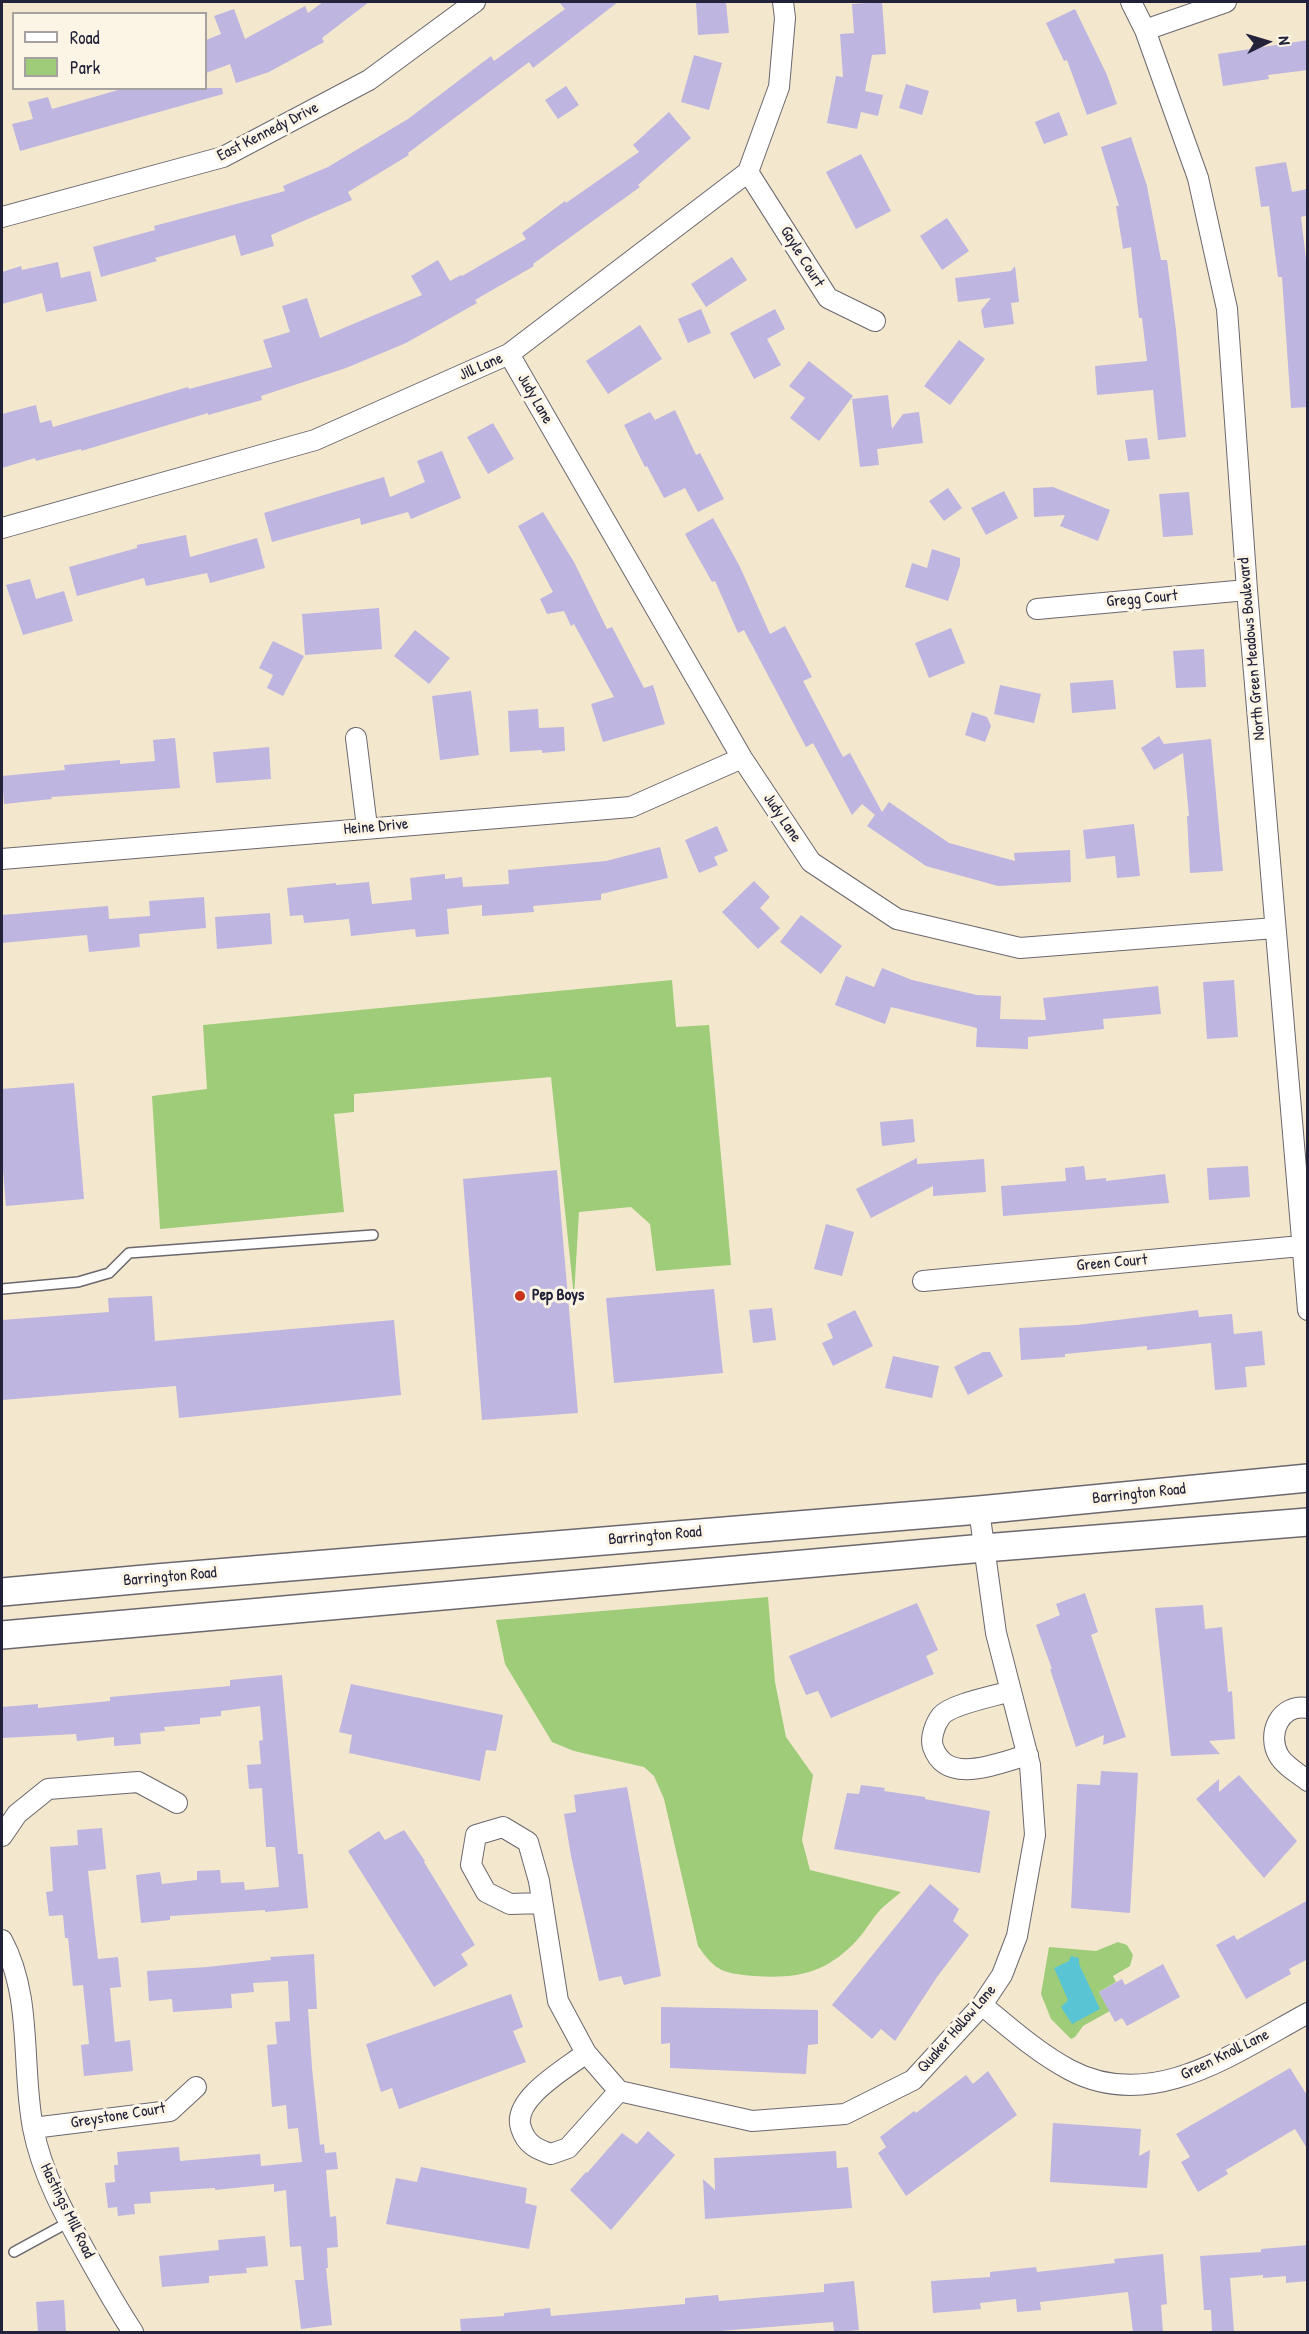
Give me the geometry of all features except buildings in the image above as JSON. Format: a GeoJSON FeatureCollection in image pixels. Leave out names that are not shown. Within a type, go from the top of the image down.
{"type":"FeatureCollection","features":[{"type":"Feature","properties":{"kind":"main road","name":"Barrington Road"},"geometry":{"type":"LineString","coordinates":[[2,1592],[979,1510],[1308,1478]]}},
{"type":"Feature","properties":{"kind":"main road"},"geometry":{"type":"LineString","coordinates":[[2,1635],[984,1548],[1308,1522]]}},
{"type":"Feature","properties":{"kind":"street","name":"East Kennedy Drive"},"geometry":{"type":"LineString","coordinates":[[2,218],[223,157],[369,80],[475,2]]}},
{"type":"Feature","properties":{"kind":"street"},"geometry":{"type":"LineString","coordinates":[[748,172],[779,87],[785,18],[783,2]]}},
{"type":"Feature","properties":{"kind":"street","name":"North Green Meadows Boulevard"},"geometry":{"type":"LineString","coordinates":[[1131,2],[1145,30],[1197,178],[1227,309],[1246,590],[1308,1310]]}},
{"type":"Feature","properties":{"kind":"street"},"geometry":{"type":"LineString","coordinates":[[1145,30],[1226,2]]}},
{"type":"Feature","properties":{"kind":"street","name":"Gayle Court"},"geometry":{"type":"LineString","coordinates":[[748,172],[828,298],[875,321]]}},
{"type":"Feature","properties":{"kind":"street","name":"Jill Lane"},"geometry":{"type":"LineString","coordinates":[[2,528],[315,440],[509,354],[748,172]]}},
{"type":"Feature","properties":{"kind":"street","name":"Judy Lane"},"geometry":{"type":"LineString","coordinates":[[509,354],[742,758],[811,862],[897,919],[1020,948],[1275,927]]}},
{"type":"Feature","properties":{"kind":"street","name":"Gregg Court"},"geometry":{"type":"LineString","coordinates":[[1037,609],[1246,590]]}},
{"type":"Feature","properties":{"kind":"street"},"geometry":{"type":"LineString","coordinates":[[356,738],[367,827]]}},
{"type":"Feature","properties":{"kind":"street","name":"Heine Drive"},"geometry":{"type":"LineString","coordinates":[[2,860],[367,827],[631,807],[742,758]]}},
{"type":"Feature","properties":{"kind":"street","name":"Green Court"},"geometry":{"type":"LineString","coordinates":[[923,1281],[1301,1246]]}},
{"type":"Feature","properties":{"kind":"street","name":"Quaker Hollow Lane"},"geometry":{"type":"LineString","coordinates":[[619,2091],[752,2121],[845,2114],[913,2080],[982,2005],[1002,1975],[1017,1936],[1035,1835],[1028,1755],[996,1633],[979,1510]]}},
{"type":"Feature","properties":{"kind":"street"},"geometry":{"type":"LineString","coordinates":[[1011,1691],[955,1708],[942,1716],[933,1734],[932,1744],[938,1758],[953,1768],[968,1771],[1028,1755]]}},
{"type":"Feature","properties":{"kind":"street"},"geometry":{"type":"LineString","coordinates":[[1308,1708],[1299,1707],[1287,1711],[1277,1723],[1273,1735],[1280,1758],[1308,1781]]}},
{"type":"Feature","properties":{"kind":"street"},"geometry":{"type":"LineString","coordinates":[[2,1836],[17,1814],[48,1789],[138,1782],[177,1803]]}},
{"type":"Feature","properties":{"kind":"street"},"geometry":{"type":"LineString","coordinates":[[542,1903],[558,2001],[586,2053],[619,2091],[568,2148],[551,2154],[537,2149],[525,2140],[519,2122],[522,2106],[534,2092],[586,2053]]}},
{"type":"Feature","properties":{"kind":"street","name":"Hastings Mill Road"},"geometry":{"type":"LineString","coordinates":[[2,1940],[6,1961],[19,1986],[33,2128],[47,2175],[69,2222],[133,2332]]}},
{"type":"Feature","properties":{"kind":"street","name":"Green Knoll Lane"},"geometry":{"type":"LineString","coordinates":[[982,2005],[1041,2053],[1073,2072],[1097,2080],[1133,2085],[1167,2082],[1197,2072],[1308,2013]]}},
{"type":"Feature","properties":{"kind":"street","name":"Greystone Court"},"geometry":{"type":"LineString","coordinates":[[33,2128],[170,2111],[196,2087]]}},
{"type":"Feature","properties":{"kind":"lane"},"geometry":{"type":"LineString","coordinates":[[2,1289],[78,1282],[109,1273],[129,1254],[373,1235]]}},
{"type":"Feature","properties":{"kind":"lane"},"geometry":{"type":"LineString","coordinates":[[14,2252],[69,2222]]}},
{"type":"Feature","properties":{"kind":"green space"},"geometry":{"type":"Polygon","coordinates":[[[672,980],[676,1027],[709,1025],[731,1265],[656,1271],[650,1224],[631,1207],[579,1212],[574,1297],[551,1077],[354,1094],[354,1112],[334,1114],[344,1212],[160,1229],[152,1096],[207,1089],[203,1025],[672,980]]]}},
{"type":"Feature","properties":{"kind":"green space"},"geometry":{"type":"Polygon","coordinates":[[[768,1597],[775,1682],[786,1737],[813,1775],[802,1840],[810,1870],[901,1892],[880,1910],[858,1939],[835,1960],[798,1975],[770,1977],[743,1975],[721,1970],[704,1955],[698,1946],[664,1799],[654,1776],[644,1767],[574,1751],[552,1742],[505,1664],[496,1620],[768,1597]]]}},
{"type":"Feature","properties":{"kind":"green space"},"geometry":{"type":"Polygon","coordinates":[[[1118,1942],[1127,1945],[1133,1955],[1130,1966],[1113,1976],[1116,1982],[1099,1992],[1110,2011],[1083,2026],[1071,2039],[1051,2019],[1041,1994],[1049,1947],[1096,1951],[1118,1942]]]}},
{"type":"Feature","properties":{"kind":"water"},"geometry":{"type":"Polygon","coordinates":[[[1071,1956],[1079,1958],[1079,1964],[1100,2009],[1072,2024],[1061,2007],[1068,2000],[1054,1968],[1069,1961],[1071,1956]]]}},
{"type":"Feature","properties":{"kind":"place","name":"Pep Boys"},"geometry":{"type":"Point","coordinates":[520,1296]}}]}
